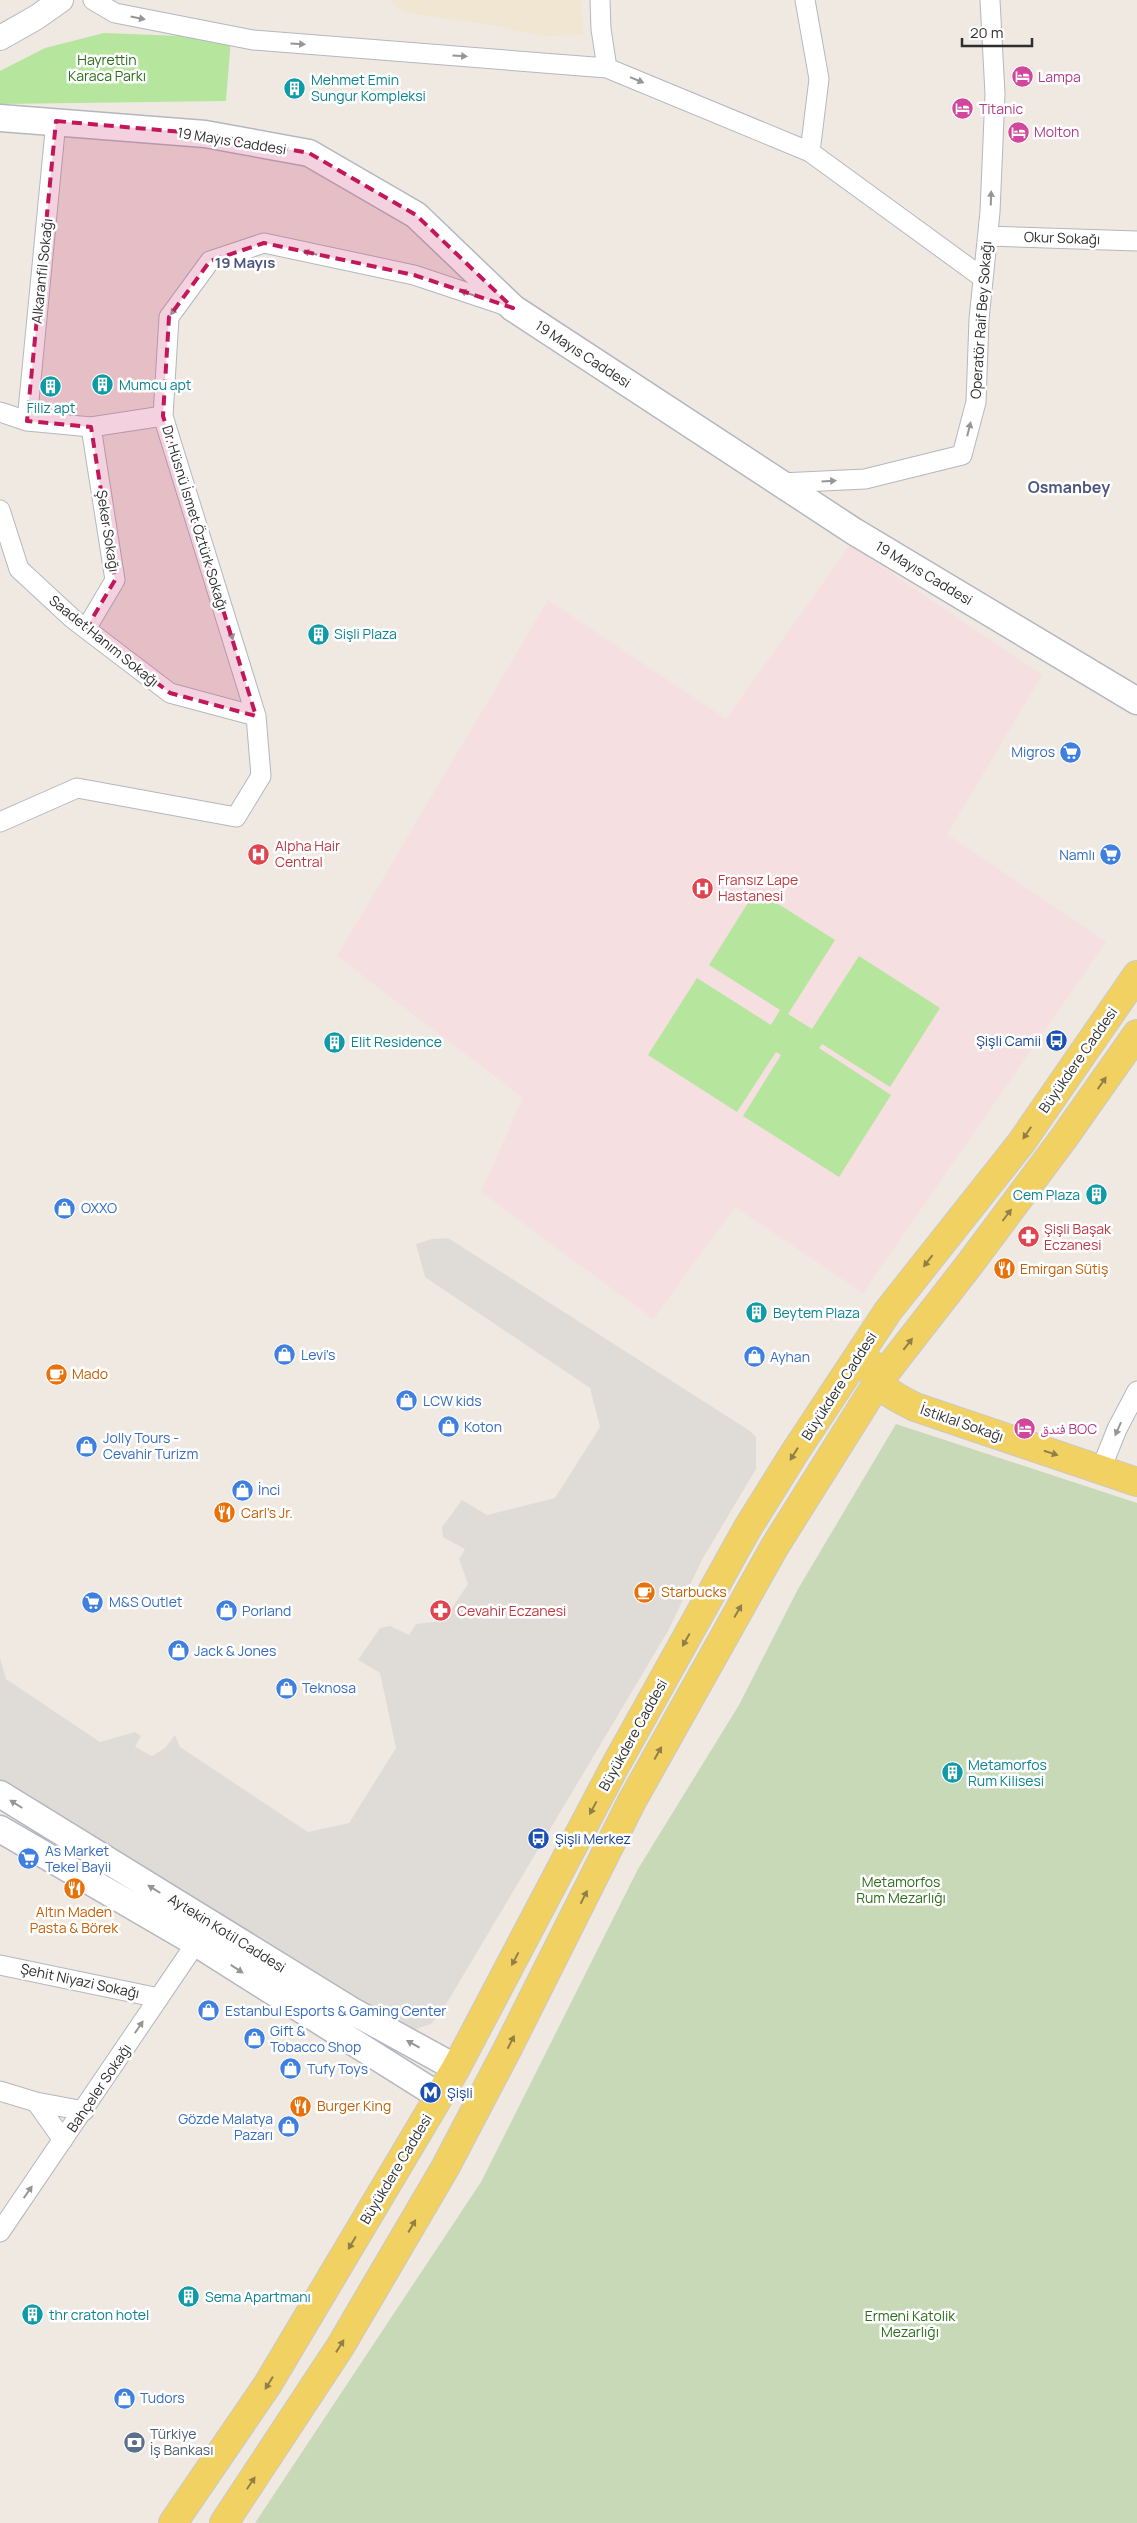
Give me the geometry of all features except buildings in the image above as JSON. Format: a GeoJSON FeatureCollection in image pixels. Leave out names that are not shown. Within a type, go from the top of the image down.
{"type":"FeatureCollection","features":[{"type":"Feature","properties":{"kind":"main road","name":"19 Mayıs Caddesi"},"geometry":{"type":"LineString","coordinates":[[0,118],[205,134],[309,153],[416,215],[513,308],[855,532],[1137,702]]}},
{"type":"Feature","properties":{"kind":"main road","name":"Büyükdere Caddesi"},"geometry":{"type":"LineString","coordinates":[[173,2523],[268,2384],[440,2096],[614,1768],[747,1529],[795,1452],[888,1311],[1020,1143],[1137,975]]}},
{"type":"Feature","properties":{"kind":"main road"},"geometry":{"type":"LineString","coordinates":[[224,2523],[340,2347],[409,2231],[472,2118],[628,1808],[775,1546],[878,1382],[969,1266],[1063,1139],[1137,1034]]}},
{"type":"Feature","properties":{"kind":"main road"},"geometry":{"type":"LineString","coordinates":[[878,1382],[872,1370],[871,1360],[886,1328],[888,1311]]}},
{"type":"Feature","properties":{"kind":"main road","name":"İstiklal Sokağı"},"geometry":{"type":"LineString","coordinates":[[878,1382],[894,1396],[915,1407],[1137,1482]]}},
{"type":"Feature","properties":{"kind":"main road","name":"Aytekin Kotil Caddesi"},"geometry":{"type":"LineString","coordinates":[[0,1794],[354,2012],[456,2068]]}},
{"type":"Feature","properties":{"kind":"main road","name":"Aytekin Kotil Caddesi"},"geometry":{"type":"LineString","coordinates":[[0,1829],[196,1942],[440,2096]]}},
{"type":"Feature","properties":{"kind":"main road"},"geometry":{"type":"LineString","coordinates":[[456,2068],[488,2086]]}},
{"type":"Feature","properties":{"kind":"main road"},"geometry":{"type":"LineString","coordinates":[[440,2096],[472,2118]]}},
{"type":"Feature","properties":{"kind":"street"},"geometry":{"type":"LineString","coordinates":[[0,21],[45,0]]}},
{"type":"Feature","properties":{"kind":"street"},"geometry":{"type":"LineString","coordinates":[[0,38],[37,17],[61,0]]}},
{"type":"Feature","properties":{"kind":"street"},"geometry":{"type":"LineString","coordinates":[[93,0],[115,14],[253,40],[608,68],[810,152],[983,278]]}},
{"type":"Feature","properties":{"kind":"street"},"geometry":{"type":"LineString","coordinates":[[600,0],[601,29],[608,68]]}},
{"type":"Feature","properties":{"kind":"street"},"geometry":{"type":"LineString","coordinates":[[805,0],[819,79],[810,152]]}},
{"type":"Feature","properties":{"kind":"street","name":"Operatör Raif Bey Sokağı"},"geometry":{"type":"LineString","coordinates":[[781,483],[865,479],[962,455],[976,402],[979,319],[988,236],[995,94],[990,0]]}},
{"type":"Feature","properties":{"kind":"street","name":"Alkaranfil Sokağı"},"geometry":{"type":"LineString","coordinates":[[27,421],[56,121]]}},
{"type":"Feature","properties":{"kind":"street","name":"Okur Sokağı"},"geometry":{"type":"LineString","coordinates":[[988,236],[1137,241]]}},
{"type":"Feature","properties":{"kind":"street","name":"Dr. Hüsnü İsmet Öztürk Sokağı"},"geometry":{"type":"LineString","coordinates":[[0,822],[77,788],[236,816],[261,776],[256,716],[163,416],[169,317],[210,261],[264,243],[414,275],[513,308]]}},
{"type":"Feature","properties":{"kind":"street"},"geometry":{"type":"LineString","coordinates":[[0,412],[27,421],[91,427],[163,416]]}},
{"type":"Feature","properties":{"kind":"street","name":"Şeker Sokağı"},"geometry":{"type":"LineString","coordinates":[[86,629],[115,580],[91,427]]}},
{"type":"Feature","properties":{"kind":"street","name":"Saadet Hanım Sokağı"},"geometry":{"type":"LineString","coordinates":[[0,510],[20,569],[86,629],[170,694],[256,716]]}},
{"type":"Feature","properties":{"kind":"street"},"geometry":{"type":"LineString","coordinates":[[1102,1469],[1117,1429],[1137,1391]]}},
{"type":"Feature","properties":{"kind":"street","name":"Bahçeler Sokağı"},"geometry":{"type":"LineString","coordinates":[[0,2232],[84,2111],[196,1942]]}},
{"type":"Feature","properties":{"kind":"street","name":"Şehit Niyazi Sokağı"},"geometry":{"type":"LineString","coordinates":[[0,1964],[159,1998]]}},
{"type":"Feature","properties":{"kind":"street"},"geometry":{"type":"LineString","coordinates":[[0,2091],[36,2102],[84,2111]]}},
{"type":"Feature","properties":{"kind":"street"},"geometry":{"type":"LineString","coordinates":[[36,2102],[63,2140]]}},
{"type":"Feature","properties":{"kind":"highlighted area"},"geometry":{"type":"Polygon","coordinates":[[[56,121],[205,134],[309,153],[416,215],[513,308],[414,275],[264,243],[210,261],[169,317],[163,416],[256,716],[170,693],[86,629],[115,580],[91,427],[27,421],[56,121]]]}},
{"type":"Feature","properties":{"kind":"shaded area"},"geometry":{"type":"Polygon","coordinates":[[[390,0],[581,0],[583,35],[542,36],[497,26],[404,12],[390,0]]]}},
{"type":"Feature","properties":{"kind":"shaded area","name":"Fransız Lape Hastanesi"},"geometry":{"type":"Polygon","coordinates":[[[850,545],[1042,675],[947,834],[1106,942],[863,1293],[735,1207],[653,1319],[481,1192],[523,1098],[337,956],[548,600],[726,719],[850,545]]]}},
{"type":"Feature","properties":{"kind":"shaded area"},"geometry":{"type":"Polygon","coordinates":[[[448,1238],[750,1431],[756,1437],[756,1469],[703,1558],[668,1631],[442,2011],[431,2024],[416,2029],[400,2026],[0,1780],[0,1658],[6,1679],[100,1742],[135,1732],[141,1736],[135,1747],[152,1756],[165,1748],[175,1735],[180,1747],[308,1832],[349,1823],[396,1748],[380,1673],[358,1660],[380,1628],[390,1626],[409,1635],[416,1624],[443,1621],[468,1584],[459,1559],[465,1549],[443,1537],[442,1527],[462,1500],[487,1515],[555,1498],[600,1427],[590,1388],[425,1277],[416,1244],[432,1239],[448,1238]]]}},
{"type":"Feature","properties":{"kind":"green space","name":"Hayrettin Karaca Parkı"},"geometry":{"type":"Polygon","coordinates":[[[104,33],[231,38],[226,101],[0,104],[0,71],[45,48],[104,33]]]}},
{"type":"Feature","properties":{"kind":"green space"},"geometry":{"type":"Polygon","coordinates":[[[756,890],[835,940],[788,1014],[812,1029],[859,956],[940,1008],[890,1087],[822,1044],[819,1048],[891,1095],[839,1177],[743,1116],[781,1055],[776,1052],[737,1112],[648,1055],[697,978],[771,1025],[780,1010],[709,965],[756,890]]]}},
{"type":"Feature","properties":{"kind":"green space"},"geometry":{"type":"Polygon","coordinates":[[[896,1424],[1137,1503],[1137,2523],[255,2523],[481,2182],[638,1869],[739,1705],[798,1589],[896,1424]]]}},
{"type":"Feature","properties":{"kind":"place","name":"Lampa"},"geometry":{"type":"Point","coordinates":[1022,77]}},
{"type":"Feature","properties":{"kind":"place","name":"Mehmet Emin Sungur Kompleksi"},"geometry":{"type":"Point","coordinates":[295,88]}},
{"type":"Feature","properties":{"kind":"place","name":"Titanic"},"geometry":{"type":"Point","coordinates":[963,109]}},
{"type":"Feature","properties":{"kind":"place","name":"Molton"},"geometry":{"type":"Point","coordinates":[1018,132]}},
{"type":"Feature","properties":{"kind":"place","name":"Mumcu apt"},"geometry":{"type":"Point","coordinates":[103,385]}},
{"type":"Feature","properties":{"kind":"place","name":"Filiz apt"},"geometry":{"type":"Point","coordinates":[51,386]}},
{"type":"Feature","properties":{"kind":"place","name":"Sişli Plaza"},"geometry":{"type":"Point","coordinates":[318,634]}},
{"type":"Feature","properties":{"kind":"place","name":"Migros"},"geometry":{"type":"Point","coordinates":[1071,752]}},
{"type":"Feature","properties":{"kind":"place","name":"Alpha Hair Central"},"geometry":{"type":"Point","coordinates":[259,854]}},
{"type":"Feature","properties":{"kind":"place","name":"Namlı"},"geometry":{"type":"Point","coordinates":[1111,855]}},
{"type":"Feature","properties":{"kind":"place","name":"Fransız Lape Hastanesi"},"geometry":{"type":"Point","coordinates":[702,888]}},
{"type":"Feature","properties":{"kind":"place","name":"Şişli Camii"},"geometry":{"type":"Point","coordinates":[1057,1041]}},
{"type":"Feature","properties":{"kind":"place","name":"Elit Residence"},"geometry":{"type":"Point","coordinates":[335,1042]}},
{"type":"Feature","properties":{"kind":"place","name":"Cem Plaza"},"geometry":{"type":"Point","coordinates":[1096,1195]}},
{"type":"Feature","properties":{"kind":"place","name":"OXXO"},"geometry":{"type":"Point","coordinates":[65,1208]}},
{"type":"Feature","properties":{"kind":"place","name":"Şişli Başak Eczanesi"},"geometry":{"type":"Point","coordinates":[1028,1237]}},
{"type":"Feature","properties":{"kind":"place","name":"Emirgan Sütiş"},"geometry":{"type":"Point","coordinates":[1004,1269]}},
{"type":"Feature","properties":{"kind":"place","name":"Beytem Plaza"},"geometry":{"type":"Point","coordinates":[757,1313]}},
{"type":"Feature","properties":{"kind":"place","name":"Levi's"},"geometry":{"type":"Point","coordinates":[285,1355]}},
{"type":"Feature","properties":{"kind":"place","name":"Ayhan"},"geometry":{"type":"Point","coordinates":[754,1357]}},
{"type":"Feature","properties":{"kind":"place","name":"Mado"},"geometry":{"type":"Point","coordinates":[56,1374]}},
{"type":"Feature","properties":{"kind":"place","name":"LCW kids"},"geometry":{"type":"Point","coordinates":[407,1401]}},
{"type":"Feature","properties":{"kind":"place","name":"Koton"},"geometry":{"type":"Point","coordinates":[448,1427]}},
{"type":"Feature","properties":{"kind":"place","name":"فندق BOC"},"geometry":{"type":"Point","coordinates":[1024,1429]}},
{"type":"Feature","properties":{"kind":"place","name":"Jolly Tours - Cevahir Turizm"},"geometry":{"type":"Point","coordinates":[87,1446]}},
{"type":"Feature","properties":{"kind":"place","name":"İnci"},"geometry":{"type":"Point","coordinates":[242,1490]}},
{"type":"Feature","properties":{"kind":"place","name":"Carl's Jr."},"geometry":{"type":"Point","coordinates":[225,1513]}},
{"type":"Feature","properties":{"kind":"place","name":"Starbucks"},"geometry":{"type":"Point","coordinates":[645,1592]}},
{"type":"Feature","properties":{"kind":"place","name":"M&S Outlet"},"geometry":{"type":"Point","coordinates":[93,1602]}},
{"type":"Feature","properties":{"kind":"place","name":"Porland"},"geometry":{"type":"Point","coordinates":[226,1611]}},
{"type":"Feature","properties":{"kind":"place","name":"Cevahir Eczanesi"},"geometry":{"type":"Point","coordinates":[441,1611]}},
{"type":"Feature","properties":{"kind":"place","name":"Jack & Jones"},"geometry":{"type":"Point","coordinates":[178,1651]}},
{"type":"Feature","properties":{"kind":"place","name":"Teknosa"},"geometry":{"type":"Point","coordinates":[286,1688]}},
{"type":"Feature","properties":{"kind":"place","name":"Metamorfos Rum Kilisesi"},"geometry":{"type":"Point","coordinates":[952,1773]}},
{"type":"Feature","properties":{"kind":"place","name":"Şişli Merkez"},"geometry":{"type":"Point","coordinates":[539,1839]}},
{"type":"Feature","properties":{"kind":"place","name":"As Market Tekel Bayii"},"geometry":{"type":"Point","coordinates":[29,1859]}},
{"type":"Feature","properties":{"kind":"place","name":"Altın Maden Pasta & Börek"},"geometry":{"type":"Point","coordinates":[74,1889]}},
{"type":"Feature","properties":{"kind":"place","name":"Estanbul Esports & Gaming Center"},"geometry":{"type":"Point","coordinates":[209,2011]}},
{"type":"Feature","properties":{"kind":"place","name":"Gift & Tobacco Shop"},"geometry":{"type":"Point","coordinates":[254,2039]}},
{"type":"Feature","properties":{"kind":"place","name":"Tufy Toys"},"geometry":{"type":"Point","coordinates":[291,2069]}},
{"type":"Feature","properties":{"kind":"place","name":"Şişli"},"geometry":{"type":"Point","coordinates":[431,2093]}},
{"type":"Feature","properties":{"kind":"place","name":"Burger King"},"geometry":{"type":"Point","coordinates":[301,2106]}},
{"type":"Feature","properties":{"kind":"place","name":"Gözde Malatya Pazarı"},"geometry":{"type":"Point","coordinates":[289,2127]}},
{"type":"Feature","properties":{"kind":"place","name":"Sema Apartmanı"},"geometry":{"type":"Point","coordinates":[189,2297]}},
{"type":"Feature","properties":{"kind":"place","name":"thr craton hotel"},"geometry":{"type":"Point","coordinates":[33,2315]}},
{"type":"Feature","properties":{"kind":"place","name":"Tudors"},"geometry":{"type":"Point","coordinates":[124,2398]}},
{"type":"Feature","properties":{"kind":"place","name":"Türkiye İş Bankası"},"geometry":{"type":"Point","coordinates":[134,2442]}},
{"type":"Feature","properties":{"kind":"district","name":"19 Mayıs"},"geometry":{"type":"Point","coordinates":[245,263]}},
{"type":"Feature","properties":{"kind":"district","name":"Osmanbey"},"geometry":{"type":"Point","coordinates":[1069,487]}},
{"type":"Feature","properties":{"kind":"park label","name":"Metamorfos Rum Mezarlığı"},"geometry":{"type":"Point","coordinates":[901,1890]}},
{"type":"Feature","properties":{"kind":"park label","name":"Ermeni Katolik Mezarlığı"},"geometry":{"type":"Point","coordinates":[910,2324]}}]}
